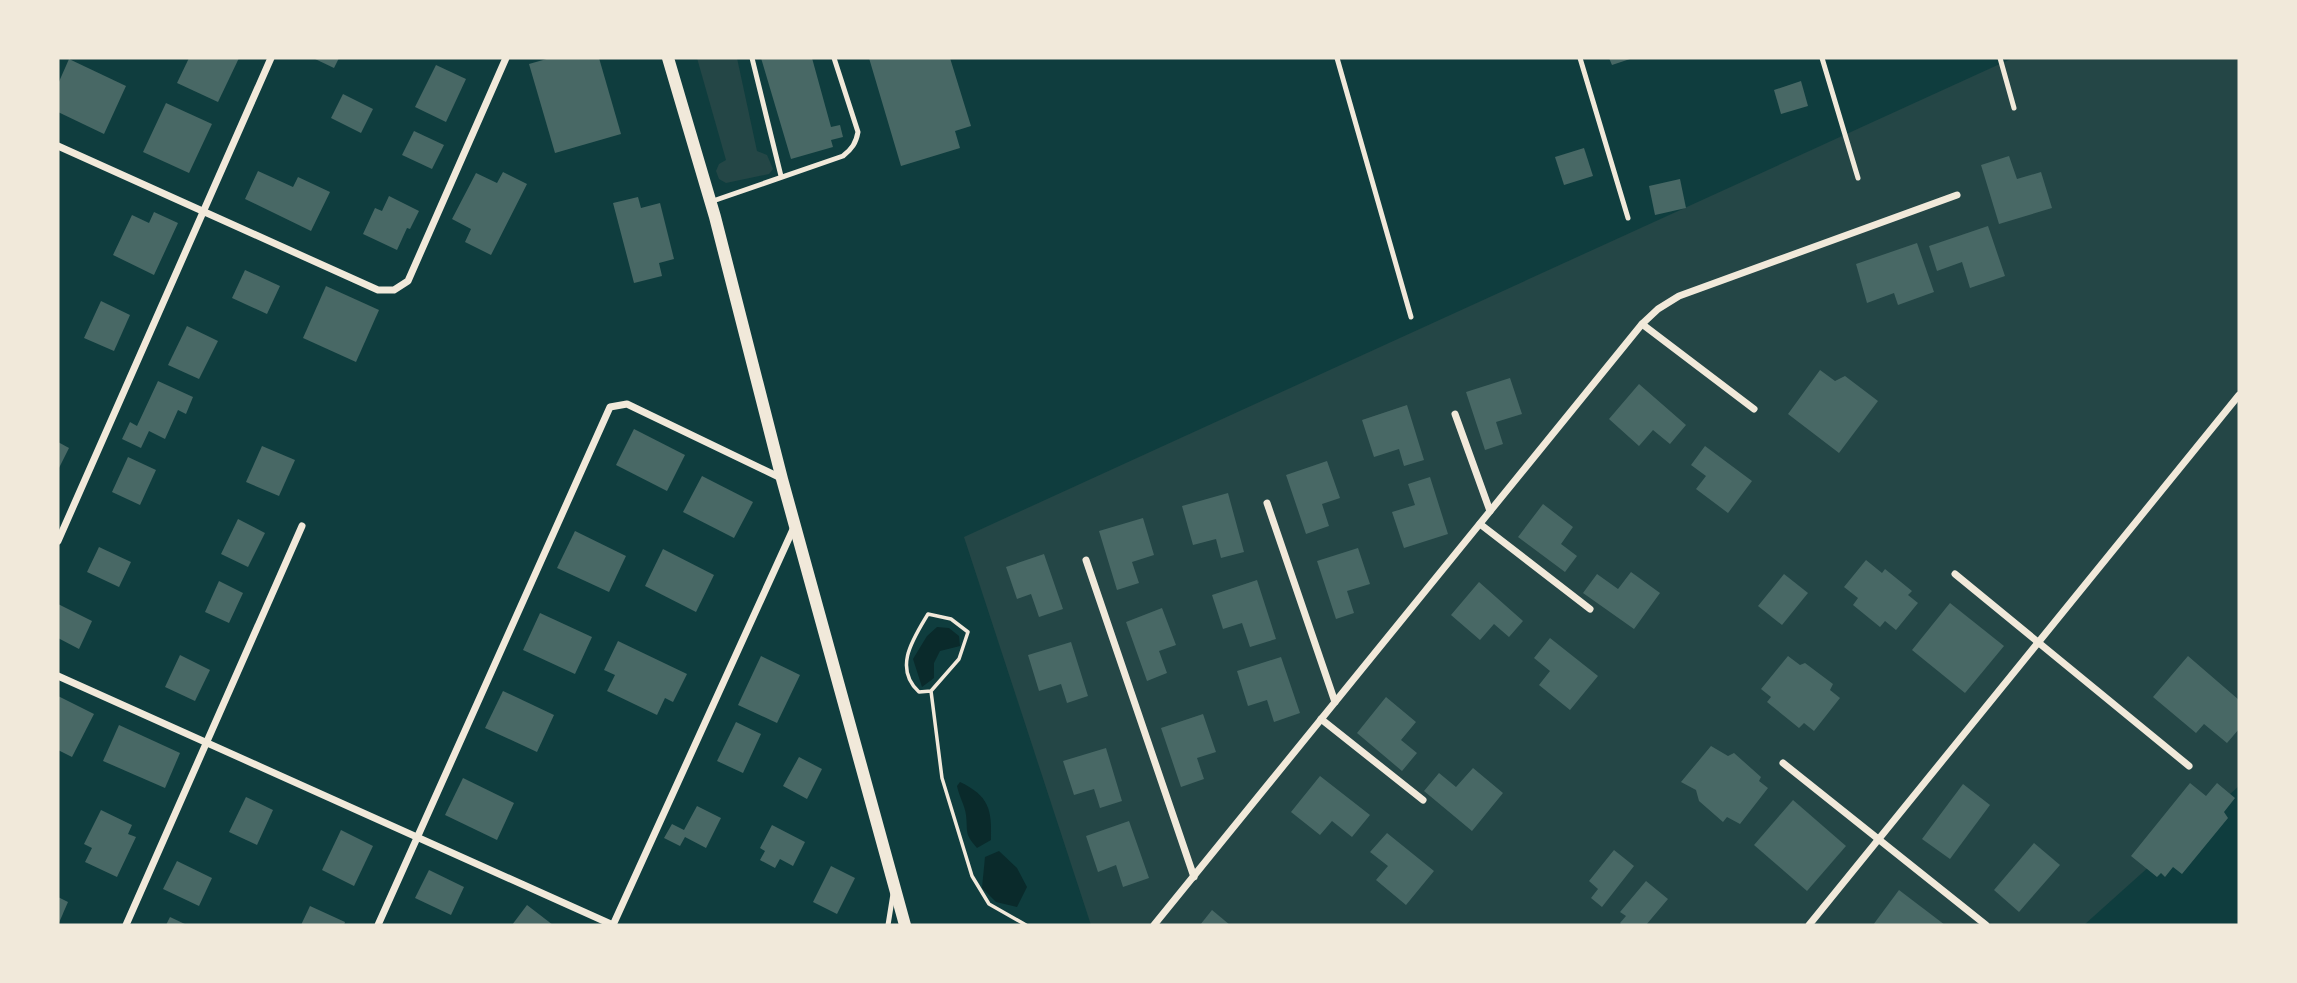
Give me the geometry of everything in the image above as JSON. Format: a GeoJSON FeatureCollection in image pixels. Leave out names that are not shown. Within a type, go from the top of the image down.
{"type":"FeatureCollection","features":[{"type":"Feature","properties":{"kind":"street"},"geometry":{"type":"LineString","coordinates":[[58,541],[271,58]]}},
{"type":"Feature","properties":{"kind":"street"},"geometry":{"type":"LineString","coordinates":[[58,146],[379,289],[394,290],[408,281],[506,58]]}},
{"type":"Feature","properties":{"kind":"street"},"geometry":{"type":"LineString","coordinates":[[668,58],[710,202],[782,479],[905,925]]}},
{"type":"Feature","properties":{"kind":"street"},"geometry":{"type":"LineString","coordinates":[[1154,925],[1642,324],[1658,309],[1679,296],[1956,195]]}},
{"type":"Feature","properties":{"kind":"street"},"geometry":{"type":"LineString","coordinates":[[1642,324],[1754,409]]}},
{"type":"Feature","properties":{"kind":"street"},"geometry":{"type":"LineString","coordinates":[[1809,925],[2239,395]]}},
{"type":"Feature","properties":{"kind":"street"},"geometry":{"type":"LineString","coordinates":[[378,925],[610,407],[627,404],[782,479]]}},
{"type":"Feature","properties":{"kind":"street"},"geometry":{"type":"LineString","coordinates":[[1455,414],[1490,511]]}},
{"type":"Feature","properties":{"kind":"street"},"geometry":{"type":"LineString","coordinates":[[1267,503],[1335,702]]}},
{"type":"Feature","properties":{"kind":"street"},"geometry":{"type":"LineString","coordinates":[[1480,524],[1590,609]]}},
{"type":"Feature","properties":{"kind":"street"},"geometry":{"type":"LineString","coordinates":[[58,676],[613,925],[795,525]]}},
{"type":"Feature","properties":{"kind":"street"},"geometry":{"type":"LineString","coordinates":[[126,925],[302,526]]}},
{"type":"Feature","properties":{"kind":"street"},"geometry":{"type":"LineString","coordinates":[[1086,560],[1194,877]]}},
{"type":"Feature","properties":{"kind":"street"},"geometry":{"type":"LineString","coordinates":[[1955,575],[2189,766]]}},
{"type":"Feature","properties":{"kind":"street"},"geometry":{"type":"LineString","coordinates":[[1321,719],[1423,800]]}},
{"type":"Feature","properties":{"kind":"street"},"geometry":{"type":"LineString","coordinates":[[1783,763],[1986,925]]}},
{"type":"Feature","properties":{"kind":"lane"},"geometry":{"type":"LineString","coordinates":[[752,58],[781,176]]}},
{"type":"Feature","properties":{"kind":"lane"},"geometry":{"type":"LineString","coordinates":[[710,202],[843,156],[856,142],[856,121],[834,58]]}},
{"type":"Feature","properties":{"kind":"lane"},"geometry":{"type":"LineString","coordinates":[[1336,58],[1411,317]]}},
{"type":"Feature","properties":{"kind":"lane"},"geometry":{"type":"LineString","coordinates":[[1580,58],[1628,218]]}},
{"type":"Feature","properties":{"kind":"lane"},"geometry":{"type":"LineString","coordinates":[[1822,58],[1858,178]]}},
{"type":"Feature","properties":{"kind":"lane"},"geometry":{"type":"LineString","coordinates":[[2000,58],[2014,108]]}},
{"type":"Feature","properties":{"kind":"lane"},"geometry":{"type":"LineString","coordinates":[[888,925],[894,887]]}},
{"type":"Feature","properties":{"kind":"path"},"geometry":{"type":"LineString","coordinates":[[931,691],[919,692],[909,684],[905,664],[912,642],[928,614],[951,619],[968,632],[959,659],[931,691],[942,778],[972,876],[989,904],[1026,925]]}},
{"type":"Feature","properties":{"kind":"shaded area"},"geometry":{"type":"Polygon","coordinates":[[[697,58],[737,58],[757,151],[767,155],[773,169],[769,174],[726,183],[719,179],[716,171],[719,164],[726,160],[697,58]]]}},
{"type":"Feature","properties":{"kind":"shaded area"},"geometry":{"type":"Polygon","coordinates":[[[2013,58],[2239,58],[2239,786],[2084,925],[1091,925],[964,537],[2013,58]]]}},
{"type":"Feature","properties":{"kind":"shaded area"},"geometry":{"type":"Polygon","coordinates":[[[937,627],[949,628],[959,636],[960,646],[940,651],[934,663],[934,678],[922,687],[913,659],[927,636],[937,627]]]}},
{"type":"Feature","properties":{"kind":"shaded area"},"geometry":{"type":"Polygon","coordinates":[[[960,782],[983,798],[989,812],[991,840],[977,848],[967,833],[965,812],[957,786],[960,782]]]}},
{"type":"Feature","properties":{"kind":"shaded area"},"geometry":{"type":"Polygon","coordinates":[[[999,851],[1017,868],[1027,887],[1017,907],[996,902],[982,888],[985,857],[999,851]]]}},
{"type":"Feature","properties":{"kind":"building"},"geometry":{"type":"Polygon","coordinates":[[[189,58],[239,58],[218,102],[177,83],[189,58]]]}},
{"type":"Feature","properties":{"kind":"building"},"geometry":{"type":"Polygon","coordinates":[[[313,58],[339,58],[334,68],[313,58]]]}},
{"type":"Feature","properties":{"kind":"building"},"geometry":{"type":"Polygon","coordinates":[[[550,58],[599,58],[621,134],[555,153],[529,64],[550,58]]]}},
{"type":"Feature","properties":{"kind":"building"},"geometry":{"type":"Polygon","coordinates":[[[761,58],[812,58],[831,127],[840,125],[843,137],[831,140],[833,147],[791,159],[761,58]]]}},
{"type":"Feature","properties":{"kind":"building"},"geometry":{"type":"Polygon","coordinates":[[[869,58],[950,58],[971,126],[955,131],[960,148],[901,166],[869,58]]]}},
{"type":"Feature","properties":{"kind":"building"},"geometry":{"type":"Polygon","coordinates":[[[1609,58],[1633,58],[1612,65],[1609,58]]]}},
{"type":"Feature","properties":{"kind":"building"},"geometry":{"type":"Polygon","coordinates":[[[69,59],[126,86],[104,134],[58,112],[58,84],[69,59]]]}},
{"type":"Feature","properties":{"kind":"building"},"geometry":{"type":"Polygon","coordinates":[[[436,65],[466,79],[446,122],[415,107],[436,65]]]}},
{"type":"Feature","properties":{"kind":"building"},"geometry":{"type":"Polygon","coordinates":[[[1801,81],[1808,106],[1781,114],[1774,90],[1801,81]]]}},
{"type":"Feature","properties":{"kind":"building"},"geometry":{"type":"Polygon","coordinates":[[[343,94],[373,109],[361,133],[331,118],[343,94]]]}},
{"type":"Feature","properties":{"kind":"building"},"geometry":{"type":"Polygon","coordinates":[[[166,103],[212,124],[189,173],[143,152],[166,103]]]}},
{"type":"Feature","properties":{"kind":"building"},"geometry":{"type":"Polygon","coordinates":[[[414,131],[444,145],[432,169],[402,155],[414,131]]]}},
{"type":"Feature","properties":{"kind":"building"},"geometry":{"type":"Polygon","coordinates":[[[1584,148],[1593,176],[1564,185],[1555,157],[1584,148]]]}},
{"type":"Feature","properties":{"kind":"building"},"geometry":{"type":"Polygon","coordinates":[[[2009,156],[2017,179],[2041,172],[2052,208],[1999,224],[1981,165],[2009,156]]]}},
{"type":"Feature","properties":{"kind":"building"},"geometry":{"type":"Polygon","coordinates":[[[258,171],[293,187],[298,177],[330,192],[311,231],[245,199],[258,171]]]}},
{"type":"Feature","properties":{"kind":"building"},"geometry":{"type":"Polygon","coordinates":[[[503,172],[527,184],[491,255],[465,242],[471,229],[452,219],[476,173],[497,183],[503,172]]]}},
{"type":"Feature","properties":{"kind":"building"},"geometry":{"type":"Polygon","coordinates":[[[1680,179],[1686,208],[1655,215],[1649,186],[1680,179]]]}},
{"type":"Feature","properties":{"kind":"building"},"geometry":{"type":"Polygon","coordinates":[[[389,196],[419,211],[397,250],[363,234],[375,208],[382,211],[389,196]]]}},
{"type":"Feature","properties":{"kind":"building"},"geometry":{"type":"Polygon","coordinates":[[[638,197],[641,208],[660,203],[674,259],[659,263],[662,276],[634,283],[613,203],[638,197]]]}},
{"type":"Feature","properties":{"kind":"building"},"geometry":{"type":"Polygon","coordinates":[[[154,212],[178,223],[154,275],[113,255],[132,215],[149,223],[154,212]]]}},
{"type":"Feature","properties":{"kind":"building"},"geometry":{"type":"Polygon","coordinates":[[[1988,226],[2005,276],[1970,288],[1962,262],[1937,271],[1929,246],[1988,226]]]}},
{"type":"Feature","properties":{"kind":"building"},"geometry":{"type":"Polygon","coordinates":[[[1917,243],[1934,292],[1898,305],[1894,293],[1867,303],[1856,264],[1917,243]]]}},
{"type":"Feature","properties":{"kind":"building"},"geometry":{"type":"Polygon","coordinates":[[[245,270],[280,286],[267,314],[232,298],[245,270]]]}},
{"type":"Feature","properties":{"kind":"building"},"geometry":{"type":"Polygon","coordinates":[[[326,286],[379,310],[356,362],[303,338],[326,286]]]}},
{"type":"Feature","properties":{"kind":"building"},"geometry":{"type":"Polygon","coordinates":[[[101,301],[130,315],[114,351],[84,338],[101,301]]]}},
{"type":"Feature","properties":{"kind":"building"},"geometry":{"type":"Polygon","coordinates":[[[187,326],[218,341],[199,379],[168,365],[187,326]]]}},
{"type":"Feature","properties":{"kind":"building"},"geometry":{"type":"Polygon","coordinates":[[[1820,370],[1835,381],[1845,376],[1878,401],[1839,453],[1788,414],[1820,370]]]}},
{"type":"Feature","properties":{"kind":"building"},"geometry":{"type":"Polygon","coordinates":[[[1510,378],[1522,414],[1496,422],[1503,444],[1485,450],[1466,392],[1510,378]]]}},
{"type":"Feature","properties":{"kind":"building"},"geometry":{"type":"Polygon","coordinates":[[[158,381],[193,397],[186,414],[178,410],[165,439],[149,431],[141,448],[122,439],[130,422],[137,426],[158,381]]]}},
{"type":"Feature","properties":{"kind":"building"},"geometry":{"type":"Polygon","coordinates":[[[1639,384],[1686,425],[1670,444],[1653,430],[1639,446],[1609,419],[1639,384]]]}},
{"type":"Feature","properties":{"kind":"building"},"geometry":{"type":"Polygon","coordinates":[[[1407,405],[1424,460],[1404,466],[1399,449],[1374,457],[1362,420],[1407,405]]]}},
{"type":"Feature","properties":{"kind":"building"},"geometry":{"type":"Polygon","coordinates":[[[634,429],[685,455],[667,491],[616,465],[634,429]]]}},
{"type":"Feature","properties":{"kind":"building"},"geometry":{"type":"Polygon","coordinates":[[[58,442],[69,448],[58,470],[58,442]]]}},
{"type":"Feature","properties":{"kind":"building"},"geometry":{"type":"Polygon","coordinates":[[[262,446],[295,460],[279,496],[246,482],[262,446]]]}},
{"type":"Feature","properties":{"kind":"building"},"geometry":{"type":"Polygon","coordinates":[[[1705,446],[1752,481],[1728,513],[1696,489],[1706,476],[1691,465],[1705,446]]]}},
{"type":"Feature","properties":{"kind":"building"},"geometry":{"type":"Polygon","coordinates":[[[128,457],[156,470],[140,505],[112,492],[128,457]]]}},
{"type":"Feature","properties":{"kind":"building"},"geometry":{"type":"Polygon","coordinates":[[[1327,461],[1340,498],[1322,504],[1329,526],[1306,534],[1286,475],[1327,461]]]}},
{"type":"Feature","properties":{"kind":"building"},"geometry":{"type":"Polygon","coordinates":[[[702,476],[753,502],[734,538],[683,512],[702,476]]]}},
{"type":"Feature","properties":{"kind":"building"},"geometry":{"type":"Polygon","coordinates":[[[1430,477],[1448,534],[1404,548],[1392,512],[1415,505],[1408,484],[1430,477]]]}},
{"type":"Feature","properties":{"kind":"building"},"geometry":{"type":"Polygon","coordinates":[[[1228,493],[1244,552],[1221,558],[1216,539],[1193,545],[1182,506],[1228,493]]]}},
{"type":"Feature","properties":{"kind":"building"},"geometry":{"type":"Polygon","coordinates":[[[1543,504],[1573,527],[1561,544],[1577,556],[1565,572],[1518,537],[1543,504]]]}},
{"type":"Feature","properties":{"kind":"building"},"geometry":{"type":"Polygon","coordinates":[[[1143,518],[1154,555],[1132,562],[1139,583],[1117,590],[1099,531],[1143,518]]]}},
{"type":"Feature","properties":{"kind":"building"},"geometry":{"type":"Polygon","coordinates":[[[238,519],[265,533],[248,567],[221,554],[238,519]]]}},
{"type":"Feature","properties":{"kind":"building"},"geometry":{"type":"Polygon","coordinates":[[[575,531],[626,556],[609,592],[557,568],[575,531]]]}},
{"type":"Feature","properties":{"kind":"building"},"geometry":{"type":"Polygon","coordinates":[[[99,547],[131,562],[119,587],[87,572],[99,547]]]}},
{"type":"Feature","properties":{"kind":"building"},"geometry":{"type":"Polygon","coordinates":[[[1358,548],[1370,584],[1347,591],[1354,613],[1336,619],[1317,561],[1358,548]]]}},
{"type":"Feature","properties":{"kind":"building"},"geometry":{"type":"Polygon","coordinates":[[[663,549],[714,575],[696,612],[645,586],[663,549]]]}},
{"type":"Feature","properties":{"kind":"building"},"geometry":{"type":"Polygon","coordinates":[[[1044,554],[1063,609],[1039,617],[1031,594],[1017,599],[1006,567],[1044,554]]]}},
{"type":"Feature","properties":{"kind":"building"},"geometry":{"type":"Polygon","coordinates":[[[1866,560],[1882,573],[1885,569],[1912,591],[1908,595],[1918,603],[1896,630],[1885,621],[1880,627],[1853,605],[1858,598],[1844,587],[1866,560]]]}},
{"type":"Feature","properties":{"kind":"building"},"geometry":{"type":"Polygon","coordinates":[[[1631,572],[1660,593],[1634,629],[1583,593],[1597,574],[1618,589],[1631,572]]]}},
{"type":"Feature","properties":{"kind":"building"},"geometry":{"type":"Polygon","coordinates":[[[1784,574],[1808,593],[1782,625],[1758,606],[1784,574]]]}},
{"type":"Feature","properties":{"kind":"building"},"geometry":{"type":"Polygon","coordinates":[[[1257,580],[1276,639],[1250,647],[1242,623],[1223,629],[1212,595],[1257,580]]]}},
{"type":"Feature","properties":{"kind":"building"},"geometry":{"type":"Polygon","coordinates":[[[219,581],[243,593],[229,623],[205,612],[219,581]]]}},
{"type":"Feature","properties":{"kind":"building"},"geometry":{"type":"Polygon","coordinates":[[[1479,582],[1523,621],[1509,637],[1494,624],[1480,640],[1451,615],[1479,582]]]}},
{"type":"Feature","properties":{"kind":"building"},"geometry":{"type":"Polygon","coordinates":[[[1950,603],[2004,646],[1965,693],[1912,650],[1950,603]]]}},
{"type":"Feature","properties":{"kind":"building"},"geometry":{"type":"Polygon","coordinates":[[[58,604],[92,621],[79,649],[58,638],[58,604]]]}},
{"type":"Feature","properties":{"kind":"building"},"geometry":{"type":"Polygon","coordinates":[[[1162,608],[1176,645],[1159,651],[1167,673],[1147,681],[1126,622],[1162,608]]]}},
{"type":"Feature","properties":{"kind":"building"},"geometry":{"type":"Polygon","coordinates":[[[540,613],[592,637],[575,674],[523,650],[540,613]]]}},
{"type":"Feature","properties":{"kind":"building"},"geometry":{"type":"Polygon","coordinates":[[[1550,638],[1598,676],[1570,710],[1539,685],[1550,671],[1534,658],[1550,638]]]}},
{"type":"Feature","properties":{"kind":"building"},"geometry":{"type":"Polygon","coordinates":[[[618,641],[687,674],[673,702],[665,698],[657,715],[607,691],[615,675],[604,670],[618,641]]]}},
{"type":"Feature","properties":{"kind":"building"},"geometry":{"type":"Polygon","coordinates":[[[1071,642],[1088,696],[1067,703],[1061,684],[1039,691],[1028,655],[1071,642]]]}},
{"type":"Feature","properties":{"kind":"building"},"geometry":{"type":"Polygon","coordinates":[[[180,655],[210,670],[195,701],[165,687],[180,655]]]}},
{"type":"Feature","properties":{"kind":"building"},"geometry":{"type":"Polygon","coordinates":[[[761,656],[800,675],[777,723],[738,705],[761,656]]]}},
{"type":"Feature","properties":{"kind":"building"},"geometry":{"type":"Polygon","coordinates":[[[1788,656],[1800,665],[1805,663],[1833,684],[1830,690],[1840,698],[1814,731],[1804,723],[1799,728],[1767,702],[1771,697],[1761,689],[1788,656]]]}},
{"type":"Feature","properties":{"kind":"building"},"geometry":{"type":"Polygon","coordinates":[[[2188,656],[2239,700],[2239,729],[2227,743],[2204,724],[2196,733],[2153,697],[2188,656]]]}},
{"type":"Feature","properties":{"kind":"building"},"geometry":{"type":"Polygon","coordinates":[[[1281,657],[1300,713],[1274,722],[1267,700],[1248,706],[1237,671],[1281,657]]]}},
{"type":"Feature","properties":{"kind":"building"},"geometry":{"type":"Polygon","coordinates":[[[503,691],[554,715],[537,752],[485,728],[503,691]]]}},
{"type":"Feature","properties":{"kind":"building"},"geometry":{"type":"Polygon","coordinates":[[[58,696],[94,714],[72,757],[58,750],[58,696]]]}},
{"type":"Feature","properties":{"kind":"building"},"geometry":{"type":"Polygon","coordinates":[[[1386,697],[1416,722],[1401,740],[1417,753],[1402,771],[1357,733],[1386,697]]]}},
{"type":"Feature","properties":{"kind":"building"},"geometry":{"type":"Polygon","coordinates":[[[1203,714],[1216,752],[1197,758],[1204,779],[1181,787],[1161,728],[1203,714]]]}},
{"type":"Feature","properties":{"kind":"building"},"geometry":{"type":"Polygon","coordinates":[[[736,722],[761,734],[743,773],[717,761],[736,722]]]}},
{"type":"Feature","properties":{"kind":"building"},"geometry":{"type":"Polygon","coordinates":[[[119,725],[180,753],[165,788],[103,761],[119,725]]]}},
{"type":"Feature","properties":{"kind":"building"},"geometry":{"type":"Polygon","coordinates":[[[1711,746],[1728,756],[1734,753],[1761,777],[1759,781],[1768,788],[1740,824],[1727,817],[1723,822],[1699,801],[1696,790],[1681,782],[1711,746]]]}},
{"type":"Feature","properties":{"kind":"building"},"geometry":{"type":"Polygon","coordinates":[[[1106,748],[1122,801],[1100,808],[1094,789],[1074,795],[1063,761],[1106,748]]]}},
{"type":"Feature","properties":{"kind":"building"},"geometry":{"type":"Polygon","coordinates":[[[799,757],[822,769],[807,799],[783,786],[799,757]]]}},
{"type":"Feature","properties":{"kind":"building"},"geometry":{"type":"Polygon","coordinates":[[[1473,768],[1503,793],[1472,831],[1424,791],[1439,773],[1456,787],[1473,768]]]}},
{"type":"Feature","properties":{"kind":"building"},"geometry":{"type":"Polygon","coordinates":[[[1320,776],[1370,815],[1352,837],[1332,821],[1320,835],[1291,812],[1320,776]]]}},
{"type":"Feature","properties":{"kind":"building"},"geometry":{"type":"Polygon","coordinates":[[[463,778],[514,803],[497,840],[445,815],[463,778]]]}},
{"type":"Feature","properties":{"kind":"building"},"geometry":{"type":"Polygon","coordinates":[[[2190,783],[2206,796],[2217,783],[2235,798],[2224,812],[2228,818],[2182,874],[2173,867],[2165,877],[2161,873],[2157,877],[2131,856],[2190,783]]]}},
{"type":"Feature","properties":{"kind":"building"},"geometry":{"type":"Polygon","coordinates":[[[1963,784],[1990,805],[1950,859],[1922,839],[1963,784]]]}},
{"type":"Feature","properties":{"kind":"building"},"geometry":{"type":"Polygon","coordinates":[[[246,797],[273,810],[257,845],[229,832],[246,797]]]}},
{"type":"Feature","properties":{"kind":"building"},"geometry":{"type":"Polygon","coordinates":[[[1793,800],[1846,846],[1807,891],[1754,845],[1793,800]]]}},
{"type":"Feature","properties":{"kind":"building"},"geometry":{"type":"Polygon","coordinates":[[[697,806],[721,818],[706,848],[685,837],[680,846],[664,838],[672,824],[684,830],[697,806]]]}},
{"type":"Feature","properties":{"kind":"building"},"geometry":{"type":"Polygon","coordinates":[[[101,810],[132,825],[128,834],[136,837],[117,877],[85,862],[92,848],[84,844],[101,810]]]}},
{"type":"Feature","properties":{"kind":"building"},"geometry":{"type":"Polygon","coordinates":[[[1129,821],[1149,878],[1123,887],[1116,865],[1098,872],[1086,836],[1129,821]]]}},
{"type":"Feature","properties":{"kind":"building"},"geometry":{"type":"Polygon","coordinates":[[[772,825],[805,842],[793,866],[780,859],[775,868],[760,860],[765,851],[760,848],[772,825]]]}},
{"type":"Feature","properties":{"kind":"building"},"geometry":{"type":"Polygon","coordinates":[[[341,830],[373,846],[354,886],[322,870],[341,830]]]}},
{"type":"Feature","properties":{"kind":"building"},"geometry":{"type":"Polygon","coordinates":[[[1387,833],[1434,871],[1406,905],[1376,880],[1388,866],[1370,852],[1387,833]]]}},
{"type":"Feature","properties":{"kind":"building"},"geometry":{"type":"Polygon","coordinates":[[[2034,843],[2060,865],[2019,912],[1994,890],[2034,843]]]}},
{"type":"Feature","properties":{"kind":"building"},"geometry":{"type":"Polygon","coordinates":[[[1614,850],[1634,866],[1602,907],[1591,898],[1598,889],[1589,881],[1614,850]]]}},
{"type":"Feature","properties":{"kind":"building"},"geometry":{"type":"Polygon","coordinates":[[[177,861],[212,878],[199,906],[163,889],[177,861]]]}},
{"type":"Feature","properties":{"kind":"building"},"geometry":{"type":"Polygon","coordinates":[[[831,866],[855,878],[837,914],[813,902],[831,866]]]}},
{"type":"Feature","properties":{"kind":"building"},"geometry":{"type":"Polygon","coordinates":[[[429,870],[464,887],[451,915],[415,898],[429,870]]]}},
{"type":"Feature","properties":{"kind":"building"},"geometry":{"type":"Polygon","coordinates":[[[1646,881],[1668,899],[1646,925],[1622,925],[1620,923],[1626,916],[1620,912],[1646,881]]]}},
{"type":"Feature","properties":{"kind":"building"},"geometry":{"type":"Polygon","coordinates":[[[1899,890],[1945,925],[1873,925],[1899,890]]]}},
{"type":"Feature","properties":{"kind":"building"},"geometry":{"type":"Polygon","coordinates":[[[58,897],[68,902],[58,925],[58,897]]]}},
{"type":"Feature","properties":{"kind":"building"},"geometry":{"type":"Polygon","coordinates":[[[527,905],[553,925],[512,925],[527,905]]]}},
{"type":"Feature","properties":{"kind":"building"},"geometry":{"type":"Polygon","coordinates":[[[310,906],[345,922],[344,925],[301,925],[310,906]]]}},
{"type":"Feature","properties":{"kind":"building"},"geometry":{"type":"Polygon","coordinates":[[[1212,910],[1230,925],[1200,925],[1212,910]]]}},
{"type":"Feature","properties":{"kind":"building"},"geometry":{"type":"Polygon","coordinates":[[[170,917],[187,925],[166,925],[170,917]]]}}]}
